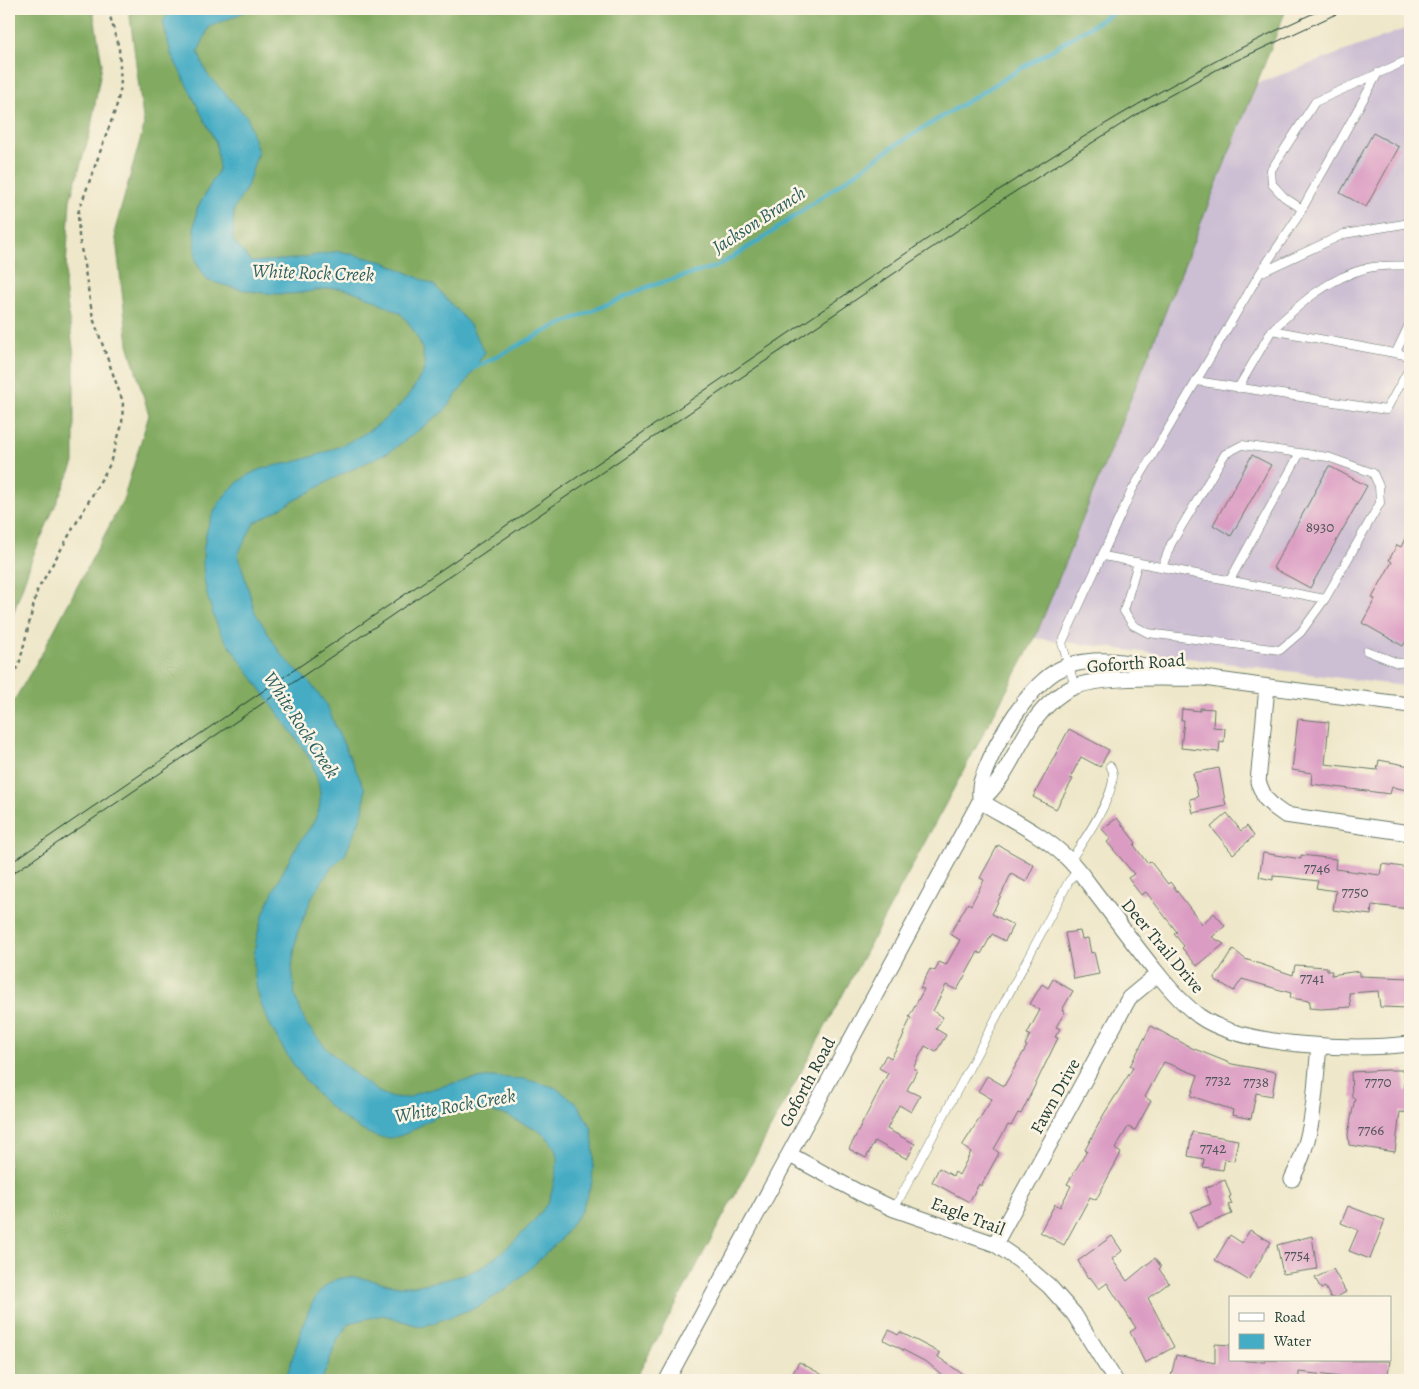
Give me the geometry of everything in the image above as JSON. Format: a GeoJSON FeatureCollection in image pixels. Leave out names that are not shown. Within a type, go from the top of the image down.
{"type":"FeatureCollection","features":[{"type":"Feature","properties":{"kind":"street","name":"Goforth Road"},"geometry":{"type":"LineString","coordinates":[[980,801],[980,784],[1003,736],[1026,697],[1056,671],[1068,665],[1092,660],[1112,661],[1201,678],[1410,705]]}},
{"type":"Feature","properties":{"kind":"street","name":"Goforth Road"},"geometry":{"type":"LineString","coordinates":[[667,1380],[980,801],[991,792],[1044,708],[1075,687],[1116,680],[1201,678]]}},
{"type":"Feature","properties":{"kind":"street"},"geometry":{"type":"LineString","coordinates":[[1267,687],[1258,782],[1265,798],[1274,808],[1286,814],[1410,833]]}},
{"type":"Feature","properties":{"kind":"street","name":"Deer Trail Drive"},"geometry":{"type":"LineString","coordinates":[[980,801],[1045,840],[1074,866],[1177,997],[1200,1016],[1218,1026],[1242,1034],[1319,1046],[1386,1047],[1410,1044]]}},
{"type":"Feature","properties":{"kind":"street","name":"Fawn Drive"},"geometry":{"type":"LineString","coordinates":[[995,1244],[1129,998],[1158,974]]}},
{"type":"Feature","properties":{"kind":"street"},"geometry":{"type":"LineString","coordinates":[[1292,1179],[1303,1157],[1309,1138],[1319,1046]]}},
{"type":"Feature","properties":{"kind":"street","name":"Eagle Trail"},"geometry":{"type":"LineString","coordinates":[[790,1155],[858,1192],[894,1209],[995,1244],[1020,1261],[1049,1286],[1074,1314],[1115,1380]]}},
{"type":"Feature","properties":{"kind":"lane"},"geometry":{"type":"LineString","coordinates":[[1302,209],[1284,197],[1272,184],[1271,170],[1315,102],[1410,59]]}},
{"type":"Feature","properties":{"kind":"lane"},"geometry":{"type":"LineString","coordinates":[[1075,687],[1062,643],[1104,556],[1132,490],[1260,273],[1302,209],[1378,72]]}},
{"type":"Feature","properties":{"kind":"lane"},"geometry":{"type":"LineString","coordinates":[[1260,273],[1344,234],[1410,223]]}},
{"type":"Feature","properties":{"kind":"lane"},"geometry":{"type":"LineString","coordinates":[[1238,388],[1272,330],[1303,301],[1329,282],[1369,268],[1410,265]]}},
{"type":"Feature","properties":{"kind":"lane"},"geometry":{"type":"LineString","coordinates":[[1396,352],[1410,323]]}},
{"type":"Feature","properties":{"kind":"lane"},"geometry":{"type":"LineString","coordinates":[[1272,330],[1410,356]]}},
{"type":"Feature","properties":{"kind":"lane"},"geometry":{"type":"LineString","coordinates":[[1196,381],[1386,410],[1410,367]]}},
{"type":"Feature","properties":{"kind":"lane"},"geometry":{"type":"LineString","coordinates":[[1138,562],[1124,611],[1133,625],[1148,633],[1280,650],[1302,632],[1326,599],[1380,503],[1379,486],[1373,473],[1328,457],[1242,445],[1225,454],[1171,544],[1162,567]]}},
{"type":"Feature","properties":{"kind":"lane"},"geometry":{"type":"LineString","coordinates":[[1230,580],[1300,453]]}},
{"type":"Feature","properties":{"kind":"lane"},"geometry":{"type":"LineString","coordinates":[[1104,556],[1326,599]]}},
{"type":"Feature","properties":{"kind":"lane"},"geometry":{"type":"LineString","coordinates":[[1367,651],[1398,663],[1410,662]]}},
{"type":"Feature","properties":{"kind":"lane"},"geometry":{"type":"LineString","coordinates":[[894,1209],[1069,881],[1074,866],[1109,795],[1114,779],[1110,766]]}},
{"type":"Feature","properties":{"kind":"path"},"geometry":{"type":"LineString","coordinates":[[9,685],[20,661],[37,591],[109,466],[122,425],[123,402],[93,318],[79,236],[78,213],[116,108],[121,86],[119,48],[108,9]]}},
{"type":"Feature","properties":{"kind":"shaded area"},"geometry":{"type":"Polygon","coordinates":[[[1410,27],[1410,687],[1035,638],[1256,84],[1410,27]]]}},
{"type":"Feature","properties":{"kind":"green space"},"geometry":{"type":"Polygon","coordinates":[[[9,9],[93,9],[102,64],[90,133],[70,200],[65,286],[74,356],[74,463],[33,556],[9,626],[9,9]]]}},
{"type":"Feature","properties":{"kind":"green space"},"geometry":{"type":"Polygon","coordinates":[[[129,9],[1289,9],[1286,10],[1035,638],[635,1380],[9,1380],[9,709],[41,655],[123,500],[149,415],[128,344],[115,230],[144,126],[129,9]]]}},
{"type":"Feature","properties":{"kind":"water","name":"White Rock Creek"},"geometry":{"type":"Polygon","coordinates":[[[177,9],[252,9],[209,27],[198,52],[207,74],[247,117],[258,152],[247,187],[234,209],[233,240],[251,262],[294,259],[339,251],[384,262],[434,285],[470,325],[485,352],[467,381],[444,411],[391,451],[342,474],[254,523],[238,554],[255,612],[281,654],[310,683],[327,705],[365,789],[363,812],[345,855],[331,868],[313,895],[297,934],[292,966],[295,996],[306,1024],[327,1049],[377,1091],[390,1097],[409,1098],[417,1093],[458,1082],[491,1077],[524,1079],[554,1087],[576,1102],[592,1129],[594,1157],[592,1182],[581,1211],[561,1239],[514,1284],[480,1306],[422,1327],[383,1315],[349,1323],[337,1341],[322,1380],[285,1380],[306,1317],[314,1300],[323,1289],[332,1282],[352,1277],[399,1286],[417,1285],[454,1277],[482,1267],[517,1238],[547,1204],[554,1182],[557,1158],[554,1146],[542,1133],[502,1114],[470,1111],[445,1114],[406,1133],[389,1138],[370,1134],[353,1125],[337,1113],[308,1084],[274,1033],[258,993],[254,972],[258,931],[283,872],[317,815],[320,792],[307,754],[222,635],[213,614],[206,592],[203,569],[204,547],[208,526],[217,506],[231,489],[250,474],[261,469],[315,456],[349,442],[379,423],[393,412],[416,384],[424,370],[424,361],[419,340],[401,314],[375,300],[350,290],[334,288],[277,294],[241,289],[207,280],[196,262],[194,228],[197,209],[219,169],[216,143],[171,54],[163,22],[166,16],[177,9]]]}},
{"type":"Feature","properties":{"kind":"building"},"geometry":{"type":"Polygon","coordinates":[[[1373,133],[1399,147],[1366,207],[1340,193],[1373,133]]]}},
{"type":"Feature","properties":{"kind":"building"},"geometry":{"type":"Polygon","coordinates":[[[1252,455],[1271,465],[1231,536],[1213,525],[1252,455]]]}},
{"type":"Feature","properties":{"kind":"building"},"geometry":{"type":"Polygon","coordinates":[[[1329,466],[1367,486],[1310,588],[1273,568],[1329,466]]]}},
{"type":"Feature","properties":{"kind":"building"},"geometry":{"type":"Polygon","coordinates":[[[1410,528],[1410,634],[1403,646],[1362,623],[1375,599],[1372,598],[1392,562],[1389,560],[1397,545],[1401,547],[1410,528]]]}},
{"type":"Feature","properties":{"kind":"building"},"geometry":{"type":"Polygon","coordinates":[[[1200,708],[1214,709],[1213,727],[1225,728],[1224,742],[1220,741],[1219,752],[1181,748],[1184,720],[1181,720],[1182,709],[1200,711],[1200,708]]]}},
{"type":"Feature","properties":{"kind":"building"},"geometry":{"type":"Polygon","coordinates":[[[1298,719],[1329,722],[1325,764],[1377,770],[1379,760],[1410,766],[1407,790],[1392,787],[1390,794],[1311,784],[1312,773],[1292,770],[1298,719]]]}},
{"type":"Feature","properties":{"kind":"building"},"geometry":{"type":"Polygon","coordinates":[[[1069,729],[1109,750],[1100,767],[1081,757],[1070,778],[1073,779],[1056,809],[1033,797],[1069,729]]]}},
{"type":"Feature","properties":{"kind":"building"},"geometry":{"type":"Polygon","coordinates":[[[1219,768],[1226,806],[1193,813],[1190,799],[1198,797],[1193,773],[1219,768]]]}},
{"type":"Feature","properties":{"kind":"building"},"geometry":{"type":"Polygon","coordinates":[[[1227,813],[1241,831],[1247,826],[1254,836],[1233,854],[1211,827],[1227,813]]]}},
{"type":"Feature","properties":{"kind":"building"},"geometry":{"type":"Polygon","coordinates":[[[1117,818],[1136,843],[1134,845],[1147,863],[1150,861],[1168,884],[1170,882],[1202,924],[1214,913],[1225,926],[1212,937],[1224,944],[1197,966],[1182,948],[1184,946],[1174,934],[1177,932],[1146,892],[1141,895],[1128,878],[1134,874],[1107,842],[1111,839],[1102,829],[1117,818]]]}},
{"type":"Feature","properties":{"kind":"building"},"geometry":{"type":"Polygon","coordinates":[[[998,845],[1034,865],[1026,882],[1011,874],[992,914],[1013,925],[1005,941],[992,934],[981,954],[978,952],[957,990],[946,985],[933,1011],[943,1017],[936,1029],[946,1035],[936,1052],[925,1046],[913,1068],[917,1070],[907,1090],[920,1096],[911,1112],[899,1105],[887,1129],[915,1144],[907,1159],[875,1141],[866,1158],[849,1149],[888,1073],[879,1068],[886,1055],[891,1058],[904,1035],[911,1018],[909,1017],[924,989],[920,988],[930,969],[935,971],[939,962],[946,965],[960,940],[950,934],[968,903],[971,905],[984,880],[980,878],[998,845]]]}},
{"type":"Feature","properties":{"kind":"building"},"geometry":{"type":"Polygon","coordinates":[[[1263,853],[1301,859],[1301,855],[1336,859],[1335,869],[1380,875],[1382,864],[1410,868],[1410,909],[1372,905],[1371,915],[1333,910],[1336,891],[1316,888],[1318,881],[1273,876],[1273,880],[1259,877],[1263,853]]]}},
{"type":"Feature","properties":{"kind":"building"},"geometry":{"type":"Polygon","coordinates":[[[1080,931],[1082,939],[1088,938],[1091,953],[1094,952],[1099,974],[1074,979],[1065,933],[1080,931]]]}},
{"type":"Feature","properties":{"kind":"building"},"geometry":{"type":"Polygon","coordinates":[[[1233,949],[1245,959],[1293,975],[1295,965],[1327,967],[1327,971],[1332,971],[1331,975],[1359,971],[1359,976],[1410,978],[1410,1008],[1380,1007],[1378,991],[1349,993],[1351,1007],[1321,1009],[1309,1008],[1310,1001],[1290,998],[1291,993],[1242,979],[1234,991],[1214,979],[1233,949]]]}},
{"type":"Feature","properties":{"kind":"building"},"geometry":{"type":"Polygon","coordinates":[[[1053,979],[1073,991],[1062,1010],[1065,1012],[1056,1027],[1060,1029],[1055,1037],[1058,1038],[1021,1114],[1018,1113],[1011,1126],[1008,1125],[994,1149],[999,1153],[981,1186],[979,1184],[969,1202],[932,1182],[939,1168],[953,1176],[955,1172],[959,1175],[971,1152],[962,1146],[992,1099],[978,1091],[987,1076],[1004,1086],[1027,1046],[1025,1045],[1030,1035],[1027,1034],[1040,1010],[1030,1004],[1042,984],[1048,988],[1053,979]]]}},
{"type":"Feature","properties":{"kind":"building"},"geometry":{"type":"Polygon","coordinates":[[[1151,1026],[1192,1048],[1232,1064],[1276,1072],[1272,1096],[1256,1093],[1251,1119],[1232,1115],[1233,1110],[1191,1096],[1198,1075],[1164,1062],[1145,1097],[1151,1101],[1135,1130],[1128,1127],[1115,1149],[1121,1153],[1096,1200],[1090,1197],[1064,1245],[1040,1232],[1055,1204],[1060,1207],[1071,1186],[1067,1184],[1087,1151],[1085,1150],[1104,1114],[1133,1068],[1130,1066],[1151,1026]]]}},
{"type":"Feature","properties":{"kind":"building"},"geometry":{"type":"Polygon","coordinates":[[[1404,1070],[1405,1090],[1410,1091],[1410,1113],[1400,1112],[1395,1152],[1349,1145],[1348,1134],[1355,1098],[1352,1098],[1351,1072],[1404,1070]]]}},
{"type":"Feature","properties":{"kind":"building"},"geometry":{"type":"Polygon","coordinates":[[[1192,1132],[1238,1140],[1234,1161],[1225,1159],[1223,1170],[1203,1167],[1204,1159],[1188,1156],[1192,1132]]]}},
{"type":"Feature","properties":{"kind":"building"},"geometry":{"type":"Polygon","coordinates":[[[1225,1180],[1231,1196],[1229,1197],[1232,1204],[1228,1205],[1232,1214],[1197,1228],[1191,1212],[1211,1204],[1205,1188],[1225,1180]]]}},
{"type":"Feature","properties":{"kind":"building"},"geometry":{"type":"Polygon","coordinates":[[[1348,1206],[1385,1220],[1370,1259],[1349,1251],[1358,1230],[1341,1223],[1348,1206]]]}},
{"type":"Feature","properties":{"kind":"building"},"geometry":{"type":"Polygon","coordinates":[[[1250,1230],[1271,1242],[1248,1280],[1215,1260],[1230,1235],[1242,1243],[1250,1230]]]}},
{"type":"Feature","properties":{"kind":"building"},"geometry":{"type":"Polygon","coordinates":[[[1112,1236],[1122,1251],[1112,1259],[1127,1281],[1155,1258],[1161,1267],[1159,1269],[1169,1283],[1148,1298],[1174,1347],[1145,1363],[1130,1332],[1136,1328],[1107,1283],[1099,1289],[1090,1277],[1088,1278],[1078,1261],[1112,1236]]]}},
{"type":"Feature","properties":{"kind":"building"},"geometry":{"type":"Polygon","coordinates":[[[1312,1236],[1317,1269],[1283,1274],[1277,1245],[1312,1236]]]}},
{"type":"Feature","properties":{"kind":"building"},"geometry":{"type":"Polygon","coordinates":[[[1333,1269],[1346,1292],[1339,1296],[1330,1296],[1325,1287],[1321,1289],[1315,1278],[1333,1269]]]}},
{"type":"Feature","properties":{"kind":"building"},"geometry":{"type":"Polygon","coordinates":[[[889,1330],[898,1335],[900,1332],[940,1353],[938,1357],[971,1380],[937,1380],[942,1375],[928,1363],[884,1340],[889,1330]]]}},
{"type":"Feature","properties":{"kind":"building"},"geometry":{"type":"Polygon","coordinates":[[[1215,1344],[1229,1345],[1229,1362],[1390,1362],[1387,1380],[1367,1380],[1299,1372],[1299,1377],[1264,1380],[1170,1380],[1176,1355],[1215,1363],[1215,1344]]]}},
{"type":"Feature","properties":{"kind":"building"},"geometry":{"type":"Polygon","coordinates":[[[799,1362],[832,1380],[789,1380],[799,1362]]]}},
{"type":"Feature","properties":{"kind":"waterway","name":"Jackson Branch"},"geometry":{"type":"LineString","coordinates":[[472,369],[550,329],[647,287],[718,266],[765,237],[894,146],[1119,9]]}},
{"type":"Feature","properties":{"kind":"tram line"},"geometry":{"type":"LineString","coordinates":[[9,864],[999,190],[1078,140],[1158,93],[1239,49],[1323,9]]}},
{"type":"Feature","properties":{"kind":"tram line"},"geometry":{"type":"LineString","coordinates":[[9,876],[1005,198],[1147,108],[1218,69],[1347,9]]}}]}
